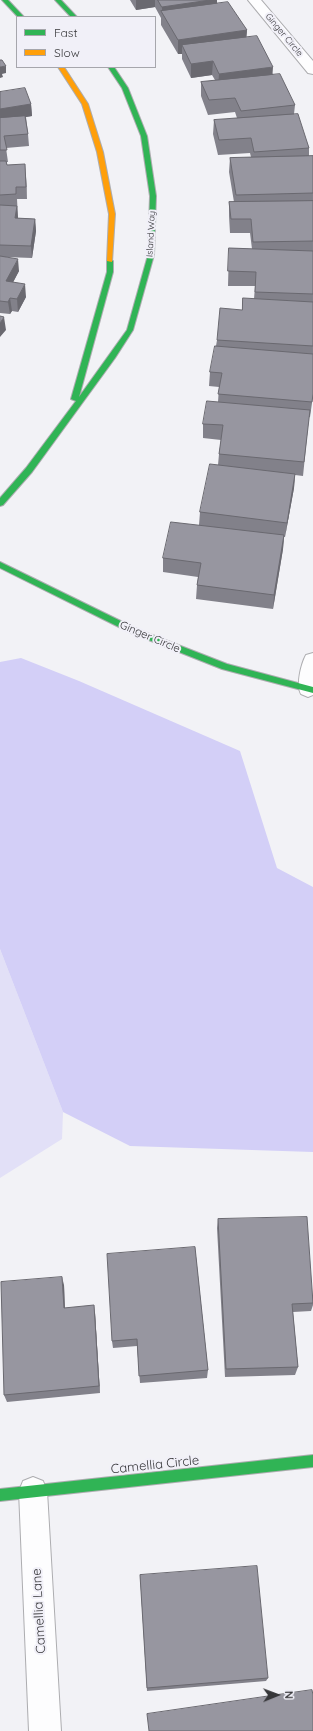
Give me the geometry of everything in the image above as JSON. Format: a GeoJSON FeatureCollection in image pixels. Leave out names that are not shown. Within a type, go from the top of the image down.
{"type":"FeatureCollection","features":[{"type":"Feature","properties":{"kind":"street"},"geometry":{"type":"LineString","coordinates":[[5,0],[20,16]]}},
{"type":"Feature","properties":{"kind":"street"},"geometry":{"type":"LineString","coordinates":[[58,0],[73,16]]}},
{"type":"Feature","properties":{"kind":"street","name":"Ginger Circle"},"geometry":{"type":"LineString","coordinates":[[254,0],[313,70]]}},
{"type":"Feature","properties":{"kind":"street","name":"Island Way"},"geometry":{"type":"LineString","coordinates":[[62,68],[85,104],[100,152],[112,214],[110,272],[72,411]]}},
{"type":"Feature","properties":{"kind":"street","name":"Island Way"},"geometry":{"type":"LineString","coordinates":[[0,503],[29,470],[114,356],[130,330],[152,255],[153,196],[144,136],[125,88],[112,68]]}},
{"type":"Feature","properties":{"kind":"street","name":"Ginger Circle"},"geometry":{"type":"LineString","coordinates":[[0,565],[134,631],[225,667],[310,689],[313,660]]}},
{"type":"Feature","properties":{"kind":"street","name":"Camellia Circle"},"geometry":{"type":"LineString","coordinates":[[0,1495],[313,1462]]}},
{"type":"Feature","properties":{"kind":"street","name":"Camellia Lane"},"geometry":{"type":"LineString","coordinates":[[33,1491],[45,1731]]}},
{"type":"Feature","properties":{"kind":"shaded area"},"geometry":{"type":"Polygon","coordinates":[[[21,658],[79,681],[240,751],[277,868],[313,887],[313,1152],[130,1146],[63,1112],[0,949],[0,662],[21,658]]]}},
{"type":"Feature","properties":{"kind":"shaded area"},"geometry":{"type":"Polygon","coordinates":[[[0,949],[63,1112],[62,1139],[0,1178],[0,949]]]}},
{"type":"Feature","properties":{"kind":"building"},"geometry":{"type":"Polygon","coordinates":[[[158,0],[210,0],[162,7],[158,0]]]}},
{"type":"Feature","properties":{"kind":"building"},"geometry":{"type":"Polygon","coordinates":[[[228,2],[247,30],[178,40],[161,11],[228,2]]]}},
{"type":"Feature","properties":{"kind":"building"},"geometry":{"type":"Polygon","coordinates":[[[257,36],[273,67],[219,74],[213,61],[191,64],[182,45],[257,36]]]}},
{"type":"Feature","properties":{"kind":"building"},"geometry":{"type":"Polygon","coordinates":[[[0,60],[2,60],[6,66],[0,67],[0,60]]]}},
{"type":"Feature","properties":{"kind":"building"},"geometry":{"type":"Polygon","coordinates":[[[280,74],[295,105],[241,111],[235,98],[209,100],[201,82],[280,74]]]}},
{"type":"Feature","properties":{"kind":"building"},"geometry":{"type":"Polygon","coordinates":[[[25,88],[31,104],[0,109],[0,92],[25,88]]]}},
{"type":"Feature","properties":{"kind":"building"},"geometry":{"type":"Polygon","coordinates":[[[298,114],[309,148],[254,152],[251,138],[219,140],[214,120],[298,114]]]}},
{"type":"Feature","properties":{"kind":"building"},"geometry":{"type":"Polygon","coordinates":[[[25,116],[28,134],[4,136],[7,150],[0,150],[0,118],[25,116]]]}},
{"type":"Feature","properties":{"kind":"building"},"geometry":{"type":"Polygon","coordinates":[[[313,156],[313,193],[236,195],[230,158],[313,156]]]}},
{"type":"Feature","properties":{"kind":"building"},"geometry":{"type":"Polygon","coordinates":[[[0,161],[6,161],[7,165],[25,164],[26,187],[16,187],[16,194],[0,195],[0,161]]]}},
{"type":"Feature","properties":{"kind":"building"},"geometry":{"type":"Polygon","coordinates":[[[313,201],[313,241],[253,242],[251,219],[231,219],[229,202],[313,201]]]}},
{"type":"Feature","properties":{"kind":"building"},"geometry":{"type":"Polygon","coordinates":[[[0,205],[17,206],[15,218],[35,219],[31,246],[0,245],[0,205]]]}},
{"type":"Feature","properties":{"kind":"building"},"geometry":{"type":"Polygon","coordinates":[[[229,248],[313,251],[313,294],[255,292],[256,272],[228,271],[229,248]]]}},
{"type":"Feature","properties":{"kind":"building"},"geometry":{"type":"Polygon","coordinates":[[[0,256],[18,259],[6,281],[25,284],[17,299],[10,298],[8,302],[0,301],[0,256]]]}},
{"type":"Feature","properties":{"kind":"building"},"geometry":{"type":"Polygon","coordinates":[[[243,298],[313,302],[313,346],[217,340],[220,308],[242,310],[243,298]]]}},
{"type":"Feature","properties":{"kind":"building"},"geometry":{"type":"Polygon","coordinates":[[[0,316],[4,317],[0,323],[0,316]]]}},
{"type":"Feature","properties":{"kind":"building"},"geometry":{"type":"Polygon","coordinates":[[[215,346],[313,354],[312,402],[218,394],[222,373],[210,372],[215,346]]]}},
{"type":"Feature","properties":{"kind":"building"},"geometry":{"type":"Polygon","coordinates":[[[207,401],[310,410],[304,462],[219,454],[223,425],[203,424],[207,401]]]}},
{"type":"Feature","properties":{"kind":"building"},"geometry":{"type":"Polygon","coordinates":[[[210,464],[295,474],[287,523],[200,512],[210,464]]]}},
{"type":"Feature","properties":{"kind":"building"},"geometry":{"type":"Polygon","coordinates":[[[171,522],[284,535],[274,595],[197,585],[201,563],[163,558],[171,522]]]}},
{"type":"Feature","properties":{"kind":"building"},"geometry":{"type":"Polygon","coordinates":[[[307,1217],[313,1303],[292,1304],[298,1367],[226,1369],[218,1219],[307,1217]]]}},
{"type":"Feature","properties":{"kind":"building"},"geometry":{"type":"Polygon","coordinates":[[[195,1247],[208,1370],[139,1376],[137,1339],[112,1341],[107,1254],[195,1247]]]}},
{"type":"Feature","properties":{"kind":"building"},"geometry":{"type":"Polygon","coordinates":[[[62,1277],[64,1308],[94,1305],[99,1386],[4,1395],[1,1282],[62,1277]]]}},
{"type":"Feature","properties":{"kind":"building"},"geometry":{"type":"Polygon","coordinates":[[[257,1566],[268,1678],[147,1688],[140,1575],[257,1566]]]}},
{"type":"Feature","properties":{"kind":"building"},"geometry":{"type":"Polygon","coordinates":[[[312,1690],[313,1731],[149,1731],[147,1714],[312,1690]]]}},
{"type":"Feature","properties":{"kind":"traffic: fast"},"geometry":{"type":"LineString","coordinates":[[5,0],[20,16]]}},
{"type":"Feature","properties":{"kind":"traffic: fast"},"geometry":{"type":"LineString","coordinates":[[58,0],[73,16]]}},
{"type":"Feature","properties":{"kind":"traffic: fast"},"geometry":{"type":"LineString","coordinates":[[0,503],[29,470],[113,356],[130,330],[151,255],[153,196],[144,136],[125,88],[112,68]]}},
{"type":"Feature","properties":{"kind":"traffic: fast"},"geometry":{"type":"LineString","coordinates":[[75,399],[110,272],[110,261]]}},
{"type":"Feature","properties":{"kind":"traffic: fast"},"geometry":{"type":"LineString","coordinates":[[0,565],[134,631],[225,667],[313,690]]}},
{"type":"Feature","properties":{"kind":"traffic: fast"},"geometry":{"type":"LineString","coordinates":[[0,1495],[313,1461]]}},
{"type":"Feature","properties":{"kind":"traffic: slow"},"geometry":{"type":"LineString","coordinates":[[62,68],[85,104],[100,152],[112,214],[110,261]]}}]}
